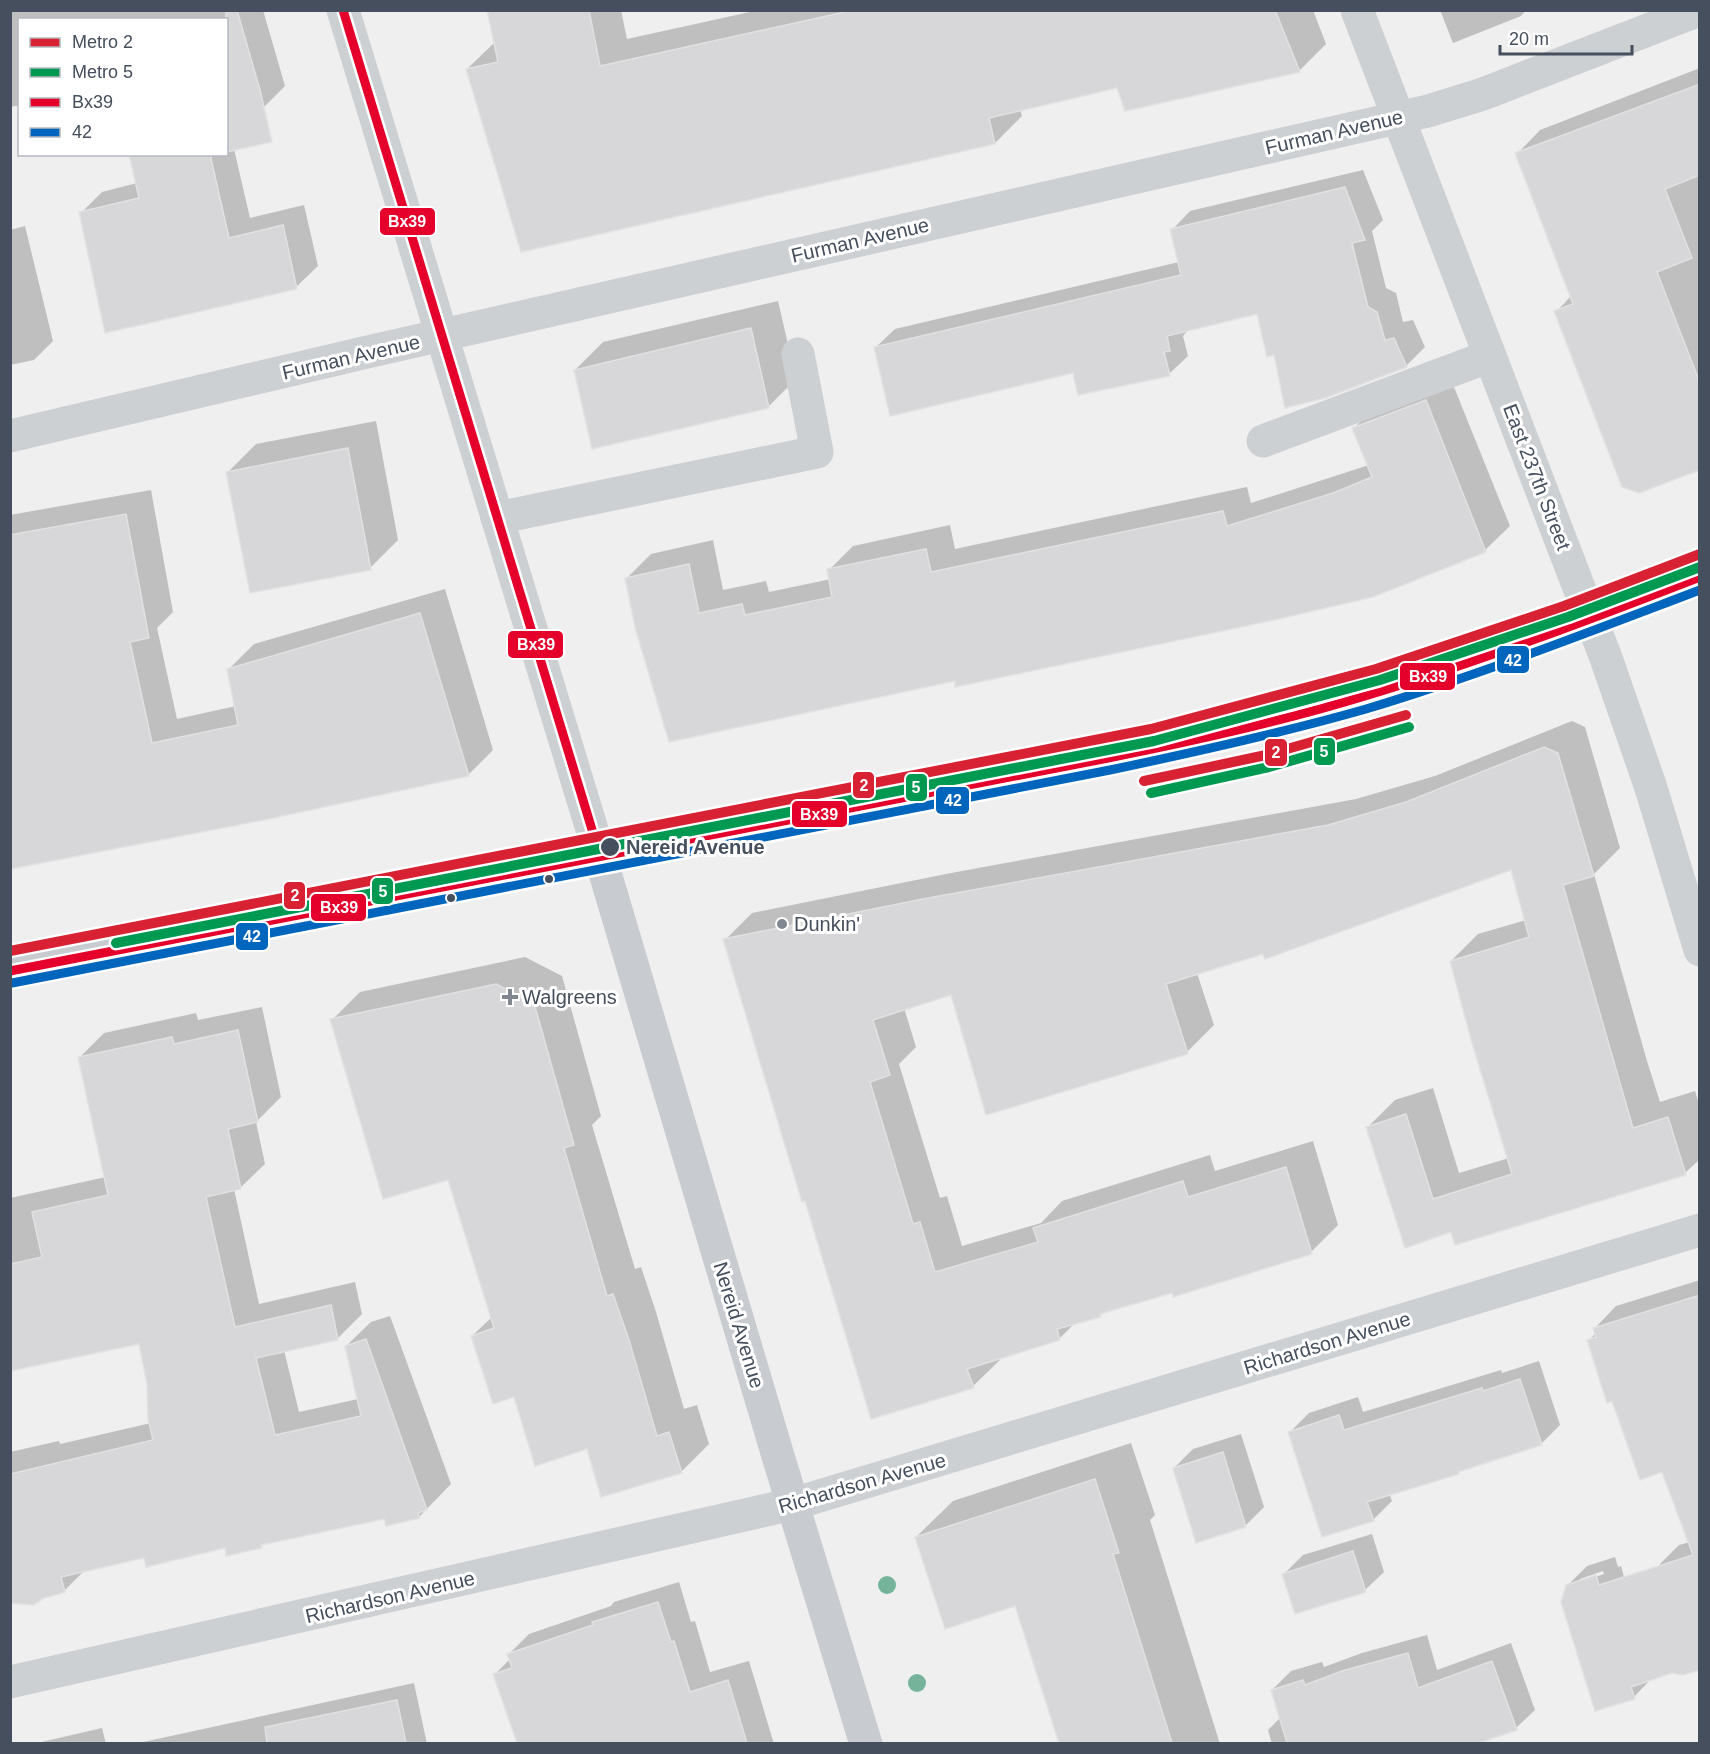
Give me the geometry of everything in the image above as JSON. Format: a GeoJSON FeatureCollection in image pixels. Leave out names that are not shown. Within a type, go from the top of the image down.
{"type":"FeatureCollection","features":[{"type":"Feature","properties":{"kind":"main road"},"geometry":{"type":"LineString","coordinates":[[10,971],[1024,774],[1234,730],[1420,680],[1700,577]]}},
{"type":"Feature","properties":{"kind":"main road","name":"Nereid Avenue"},"geometry":{"type":"LineString","coordinates":[[600,856],[866,1743]]}},
{"type":"Feature","properties":{"kind":"street","name":"Nereid Avenue"},"geometry":{"type":"LineString","coordinates":[[343,10],[600,856]]}},
{"type":"Feature","properties":{"kind":"street","name":"East 237th Street"},"geometry":{"type":"LineString","coordinates":[[1357,10],[1591,618],[1636,742],[1700,950]]}},
{"type":"Feature","properties":{"kind":"street","name":"Furman Avenue"},"geometry":{"type":"LineString","coordinates":[[10,436],[1398,118],[1483,94],[1699,10]]}},
{"type":"Feature","properties":{"kind":"street"},"geometry":{"type":"LineString","coordinates":[[497,518],[817,452],[798,354]]}},
{"type":"Feature","properties":{"kind":"street"},"geometry":{"type":"LineString","coordinates":[[1263,441],[1490,356]]}},
{"type":"Feature","properties":{"kind":"street","name":"Richardson Avenue"},"geometry":{"type":"LineString","coordinates":[[10,1682],[793,1504],[1700,1230]]}},
{"type":"Feature","properties":{"kind":"building"},"geometry":{"type":"Polygon","coordinates":[[[226,10],[237,10],[272,142],[228,152],[228,18],[226,18],[226,10]]]}},
{"type":"Feature","properties":{"kind":"building"},"geometry":{"type":"Polygon","coordinates":[[[487,10],[589,10],[600,66],[854,10],[1275,10],[1300,72],[1125,111],[1117,88],[989,118],[995,144],[521,252],[466,69],[498,62],[487,10]]]}},
{"type":"Feature","properties":{"kind":"building"},"geometry":{"type":"Polygon","coordinates":[[[1700,84],[1700,175],[1665,189],[1692,258],[1657,272],[1700,383],[1700,470],[1639,493],[1622,487],[1554,311],[1573,304],[1515,153],[1700,84]]]}},
{"type":"Feature","properties":{"kind":"building"},"geometry":{"type":"Polygon","coordinates":[[[129,156],[210,156],[229,238],[283,225],[297,289],[105,333],[79,212],[139,198],[129,156]]]}},
{"type":"Feature","properties":{"kind":"building"},"geometry":{"type":"Polygon","coordinates":[[[1345,187],[1365,240],[1352,243],[1368,307],[1377,312],[1385,340],[1394,338],[1407,367],[1325,398],[1285,408],[1274,355],[1267,357],[1257,314],[1167,336],[1170,351],[1164,352],[1170,376],[1078,395],[1073,373],[890,416],[874,347],[1181,275],[1170,229],[1345,187]]]}},
{"type":"Feature","properties":{"kind":"building"},"geometry":{"type":"Polygon","coordinates":[[[751,328],[769,408],[592,449],[574,370],[751,328]]]}},
{"type":"Feature","properties":{"kind":"building"},"geometry":{"type":"Polygon","coordinates":[[[1426,400],[1486,552],[1373,597],[955,687],[955,681],[669,742],[635,627],[625,578],[689,564],[699,613],[742,604],[745,615],[832,597],[827,569],[926,549],[931,572],[1223,511],[1227,526],[1333,493],[1372,477],[1352,428],[1426,400]]]}},
{"type":"Feature","properties":{"kind":"building"},"geometry":{"type":"Polygon","coordinates":[[[348,448],[371,570],[250,593],[226,472],[348,448]]]}},
{"type":"Feature","properties":{"kind":"building"},"geometry":{"type":"Polygon","coordinates":[[[126,514],[149,638],[130,642],[152,743],[238,725],[227,669],[420,613],[469,776],[259,821],[10,869],[10,535],[126,514]]]}},
{"type":"Feature","properties":{"kind":"building"},"geometry":{"type":"Polygon","coordinates":[[[1544,747],[1558,753],[1594,876],[1563,885],[1633,1128],[1668,1117],[1686,1175],[1455,1245],[1451,1232],[1405,1248],[1366,1127],[1406,1114],[1433,1199],[1512,1174],[1450,961],[1529,937],[1511,870],[1265,959],[1263,954],[1166,984],[1188,1054],[986,1115],[951,995],[873,1020],[890,1075],[870,1082],[913,1224],[920,1222],[935,1272],[1038,1242],[1033,1228],[1183,1181],[1188,1197],[1286,1167],[1312,1254],[1173,1297],[1172,1293],[1100,1314],[1101,1317],[1057,1329],[1060,1340],[967,1369],[974,1388],[871,1419],[805,1201],[802,1202],[723,939],[923,899],[1328,825],[1406,802],[1544,747]]]}},
{"type":"Feature","properties":{"kind":"building"},"geometry":{"type":"Polygon","coordinates":[[[496,984],[534,1003],[574,1145],[564,1148],[607,1296],[613,1294],[657,1436],[669,1432],[682,1473],[601,1497],[587,1449],[535,1466],[514,1397],[493,1404],[471,1336],[494,1328],[448,1180],[383,1199],[330,1019],[496,984]]]}},
{"type":"Feature","properties":{"kind":"building"},"geometry":{"type":"Polygon","coordinates":[[[238,1030],[258,1122],[228,1129],[241,1189],[206,1197],[235,1327],[331,1305],[338,1340],[256,1358],[275,1435],[361,1416],[345,1346],[366,1339],[427,1510],[418,1513],[420,1518],[386,1526],[384,1519],[261,1545],[262,1548],[226,1556],[225,1548],[146,1567],[144,1558],[61,1577],[65,1592],[44,1598],[33,1605],[10,1603],[10,1474],[153,1440],[148,1419],[147,1384],[139,1344],[10,1371],[10,1264],[42,1257],[32,1212],[108,1195],[78,1057],[172,1037],[174,1044],[238,1030]]]}},
{"type":"Feature","properties":{"kind":"building"},"geometry":{"type":"Polygon","coordinates":[[[1700,1295],[1700,1670],[1683,1675],[1672,1673],[1631,1687],[1635,1699],[1595,1711],[1561,1602],[1566,1585],[1596,1575],[1599,1585],[1693,1555],[1662,1472],[1640,1480],[1612,1401],[1607,1403],[1587,1340],[1596,1337],[1593,1328],[1700,1295]]]}},
{"type":"Feature","properties":{"kind":"building"},"geometry":{"type":"Polygon","coordinates":[[[1520,1379],[1542,1445],[1458,1472],[1459,1474],[1367,1502],[1374,1521],[1322,1537],[1288,1432],[1339,1415],[1344,1430],[1482,1388],[1483,1391],[1520,1379]]]}},
{"type":"Feature","properties":{"kind":"building"},"geometry":{"type":"Polygon","coordinates":[[[1223,1452],[1246,1527],[1196,1543],[1173,1468],[1223,1452]]]}},
{"type":"Feature","properties":{"kind":"building"},"geometry":{"type":"Polygon","coordinates":[[[1095,1479],[1119,1553],[1113,1554],[1172,1743],[1059,1743],[1015,1606],[945,1629],[915,1537],[1095,1479]]]}},
{"type":"Feature","properties":{"kind":"building"},"geometry":{"type":"Polygon","coordinates":[[[1353,1551],[1366,1592],[1295,1614],[1282,1574],[1353,1551]]]}},
{"type":"Feature","properties":{"kind":"building"},"geometry":{"type":"Polygon","coordinates":[[[658,1602],[671,1642],[674,1641],[690,1692],[728,1680],[747,1743],[517,1743],[493,1674],[512,1668],[507,1654],[593,1625],[592,1622],[658,1602]]]}},
{"type":"Feature","properties":{"kind":"building"},"geometry":{"type":"Polygon","coordinates":[[[1408,1653],[1418,1688],[1492,1661],[1517,1730],[1479,1743],[1287,1743],[1271,1690],[1303,1680],[1305,1685],[1342,1671],[1408,1653]]]}},
{"type":"Feature","properties":{"kind":"building"},"geometry":{"type":"Polygon","coordinates":[[[397,1700],[406,1743],[267,1743],[265,1727],[397,1700]]]}},
{"type":"Feature","properties":{"kind":"railway"},"geometry":{"type":"LineString","coordinates":[[10,977],[1154,751],[1287,722],[1598,621],[1700,581]]}},
{"type":"Feature","properties":{"kind":"metro line","name":"2"},"geometry":{"type":"LineString","coordinates":[[10,951],[1151,729],[1376,669],[1564,606],[1700,554]]}},
{"type":"Feature","properties":{"kind":"metro line","name":"5"},"geometry":{"type":"LineString","coordinates":[[116,943],[1154,741],[1380,680],[1568,617],[1700,567]]}},
{"type":"Feature","properties":{"kind":"metro line","name":"2"},"geometry":{"type":"LineString","coordinates":[[1144,781],[1266,755],[1406,715]]}},
{"type":"Feature","properties":{"kind":"metro line","name":"5"},"geometry":{"type":"LineString","coordinates":[[1151,793],[1269,767],[1409,727]]}},
{"type":"Feature","properties":{"kind":"transit line","name":"Bx39"},"geometry":{"type":"LineString","coordinates":[[343,10],[600,856]]}},
{"type":"Feature","properties":{"kind":"transit line","name":"Bx39"},"geometry":{"type":"LineString","coordinates":[[10,971],[1108,758],[1237,730],[1407,683],[1575,625],[1700,577]]}},
{"type":"Feature","properties":{"kind":"transit line","name":"42"},"geometry":{"type":"LineString","coordinates":[[12,983],[1110,770],[1239,742],[1408,696],[1534,653],[1700,590]]}},
{"type":"Feature","properties":{"kind":"place","name":"Nereid Avenue"},"geometry":{"type":"Point","coordinates":[610,847]}},
{"type":"Feature","properties":{"kind":"place","name":"Dunkin'"},"geometry":{"type":"Point","coordinates":[782,924]}},
{"type":"Feature","properties":{"kind":"place","name":"Walgreens"},"geometry":{"type":"Point","coordinates":[510,997]}}]}
